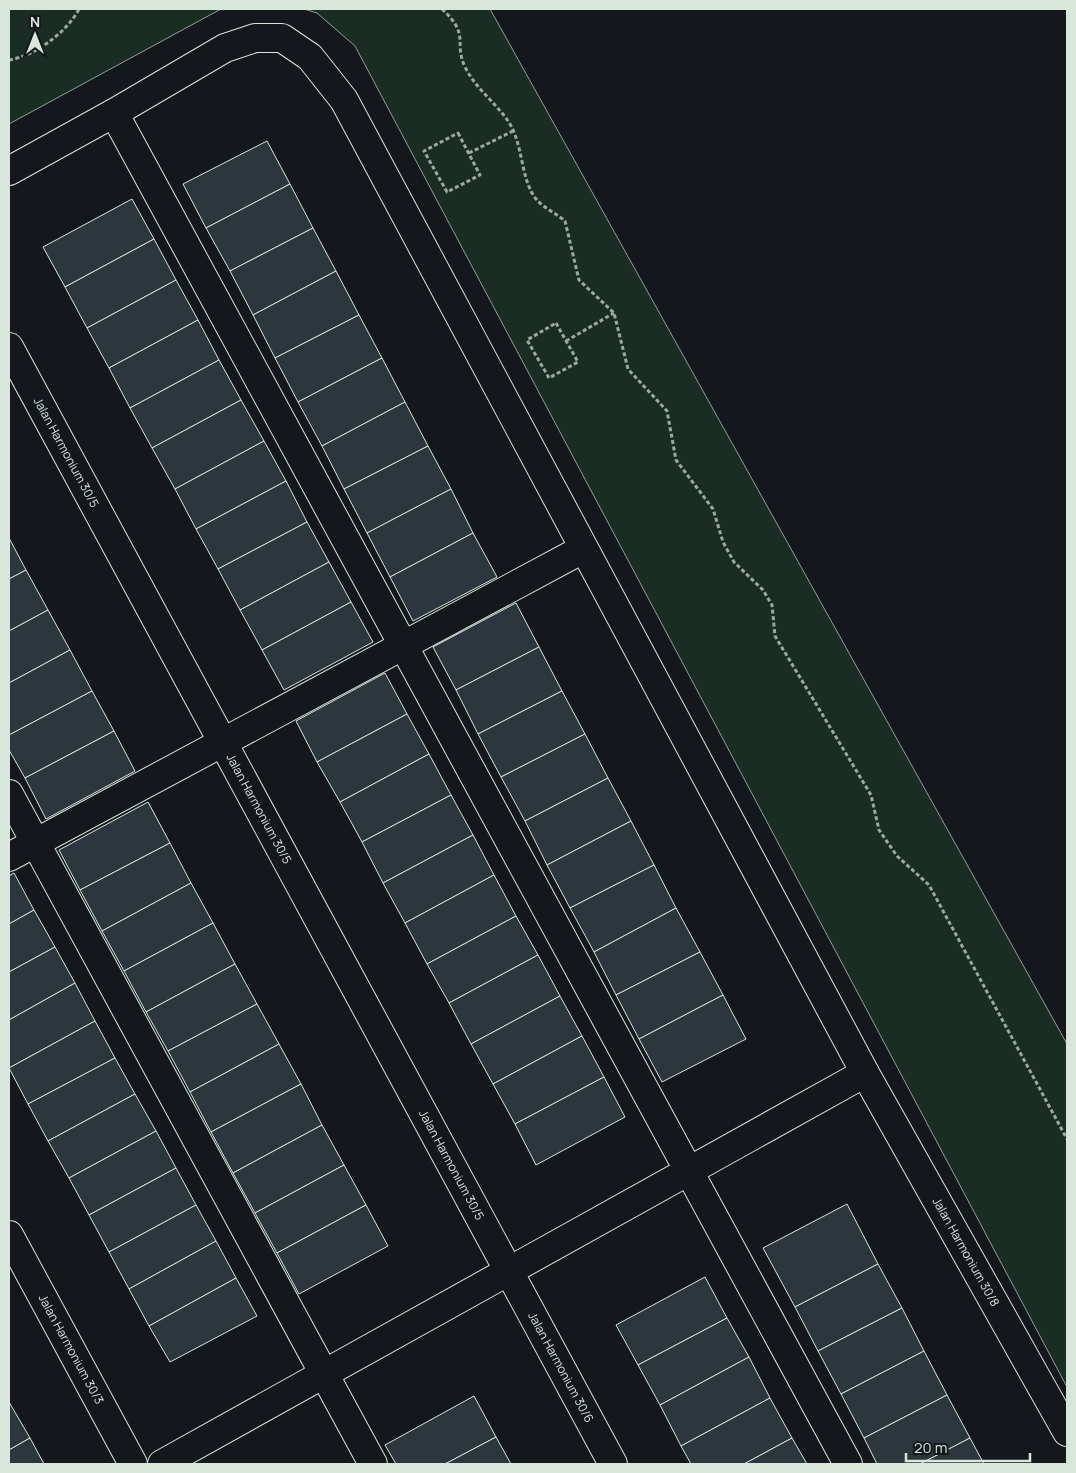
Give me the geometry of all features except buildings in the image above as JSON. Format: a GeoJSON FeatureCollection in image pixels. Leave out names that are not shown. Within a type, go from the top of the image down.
{"type":"FeatureCollection","features":[{"type":"Feature","properties":{"kind":"street","name":"Jalan Harmonium 30/8"},"geometry":{"type":"LineString","coordinates":[[9,171],[114,113],[225,48],[255,38],[282,38],[310,57],[344,100],[865,1073],[1067,1432]]}},
{"type":"Feature","properties":{"kind":"street"},"geometry":{"type":"LineString","coordinates":[[114,113],[848,1464]]}},
{"type":"Feature","properties":{"kind":"street","name":"Jalan Harmonium 30/5"},"geometry":{"type":"LineString","coordinates":[[9,347],[509,1270]]}},
{"type":"Feature","properties":{"kind":"street"},"geometry":{"type":"LineString","coordinates":[[9,857],[583,549]]}},
{"type":"Feature","properties":{"kind":"street"},"geometry":{"type":"LineString","coordinates":[[9,794],[373,1464]]}},
{"type":"Feature","properties":{"kind":"street"},"geometry":{"type":"LineString","coordinates":[[162,1464],[865,1073]]}},
{"type":"Feature","properties":{"kind":"street","name":"Jalan Harmonium 30/3"},"geometry":{"type":"LineString","coordinates":[[9,1235],[133,1464]]}},
{"type":"Feature","properties":{"kind":"street","name":"Jalan Harmonium 30/6"},"geometry":{"type":"LineString","coordinates":[[509,1270],[613,1464]]}},
{"type":"Feature","properties":{"kind":"path"},"geometry":{"type":"LineString","coordinates":[[9,60],[18,59],[53,39],[73,21],[79,9]]}},
{"type":"Feature","properties":{"kind":"path"},"geometry":{"type":"LineString","coordinates":[[442,9],[460,30],[463,62],[472,81],[508,121],[513,131],[518,142],[529,184],[537,200],[565,220],[579,280],[614,313],[628,369],[667,411],[676,460],[713,509],[723,542],[734,562],[763,590],[772,605],[774,636],[871,795],[879,830],[897,856],[929,885],[1067,1139]]}},
{"type":"Feature","properties":{"kind":"path"},"geometry":{"type":"LineString","coordinates":[[469,153],[513,131]]}},
{"type":"Feature","properties":{"kind":"path"},"geometry":{"type":"LineString","coordinates":[[458,133],[469,153],[480,175],[446,192],[424,151],[458,133]]}},
{"type":"Feature","properties":{"kind":"path"},"geometry":{"type":"LineString","coordinates":[[566,341],[614,313]]}},
{"type":"Feature","properties":{"kind":"path"},"geometry":{"type":"LineString","coordinates":[[556,323],[566,341],[578,362],[549,378],[527,340],[556,323]]}},
{"type":"Feature","properties":{"kind":"green space"},"geometry":{"type":"Polygon","coordinates":[[[9,9],[221,9],[9,124],[9,9]]]}},
{"type":"Feature","properties":{"kind":"green space"},"geometry":{"type":"Polygon","coordinates":[[[304,9],[490,9],[1067,1044],[1067,1387],[355,46],[317,13],[304,9]]]}}]}
